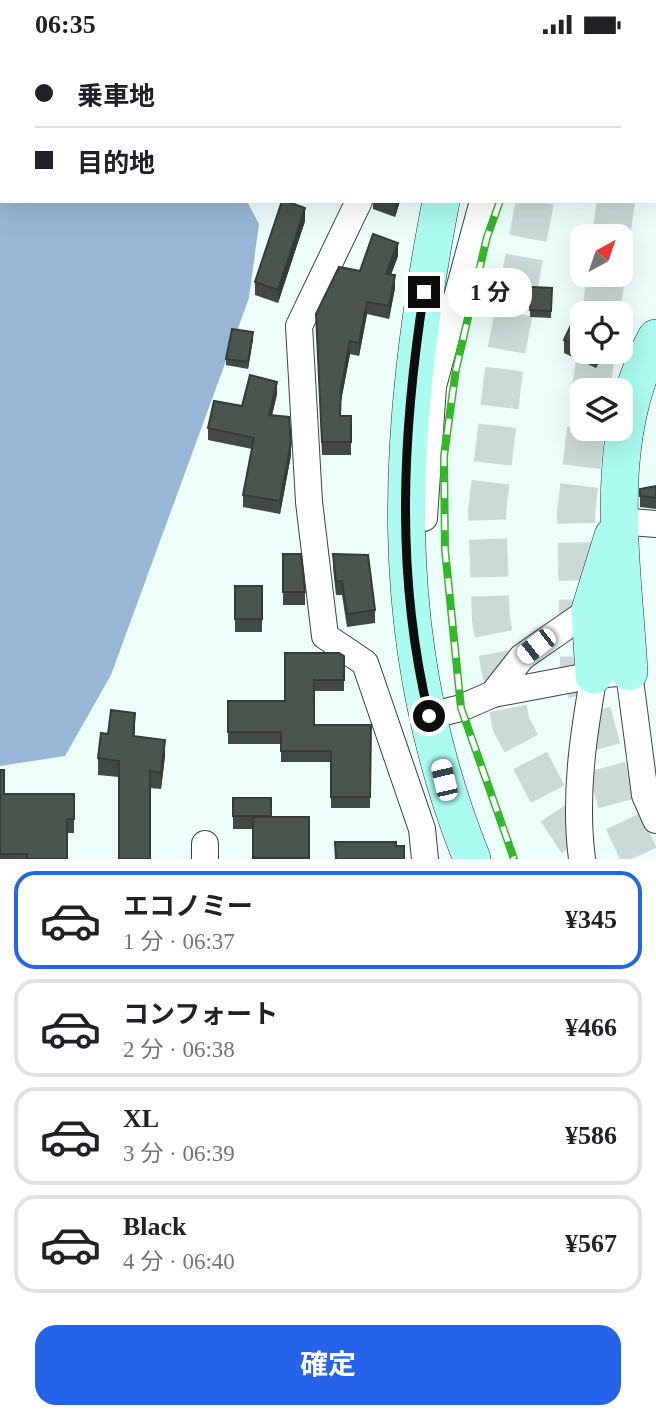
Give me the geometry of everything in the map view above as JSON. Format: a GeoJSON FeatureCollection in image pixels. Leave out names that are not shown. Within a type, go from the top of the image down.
{"type":"FeatureCollection","features":[{"type":"Feature","properties":{"kind":"street"},"geometry":{"type":"LineString","coordinates":[[358,203],[299,326],[309,502],[325,636],[365,663],[422,829],[425,859]]}},
{"type":"Feature","properties":{"kind":"street"},"geometry":{"type":"LineString","coordinates":[[441,203],[412,368],[405,468],[405,548],[416,656],[449,801],[472,859]]}},
{"type":"Feature","properties":{"kind":"street"},"geometry":{"type":"LineString","coordinates":[[405,548],[424,521],[433,386],[482,203]]}},
{"type":"Feature","properties":{"kind":"street"},"geometry":{"type":"LineString","coordinates":[[656,338],[647,354],[632,403],[621,468],[618,521],[629,672],[645,795],[656,820]]}},
{"type":"Feature","properties":{"kind":"street"},"geometry":{"type":"LineString","coordinates":[[618,521],[656,524]]}},
{"type":"Feature","properties":{"kind":"street"},"geometry":{"type":"LineString","coordinates":[[582,859],[578,825],[581,742],[594,675],[590,610],[618,521]]}},
{"type":"Feature","properties":{"kind":"street"},"geometry":{"type":"LineString","coordinates":[[493,694],[522,657],[590,610]]}},
{"type":"Feature","properties":{"kind":"street"},"geometry":{"type":"LineString","coordinates":[[429,716],[461,708],[493,694],[594,675],[629,672]]}},
{"type":"Feature","properties":{"kind":"shaded area"},"geometry":{"type":"Polygon","coordinates":[[[0,203],[248,203],[259,224],[249,298],[111,675],[65,756],[0,766],[0,203]]]}},
{"type":"Feature","properties":{"kind":"building"},"geometry":{"type":"Polygon","coordinates":[[[281,203],[305,208],[278,290],[255,282],[281,203]]]}},
{"type":"Feature","properties":{"kind":"building"},"geometry":{"type":"Polygon","coordinates":[[[373,234],[398,243],[386,274],[395,275],[389,306],[367,302],[359,343],[350,341],[341,388],[340,416],[351,416],[351,442],[322,442],[316,314],[339,267],[360,271],[373,234]]]}},
{"type":"Feature","properties":{"kind":"building"},"geometry":{"type":"Polygon","coordinates":[[[531,287],[552,288],[551,311],[530,310],[531,287]]]}},
{"type":"Feature","properties":{"kind":"building"},"geometry":{"type":"Polygon","coordinates":[[[570,327],[570,343],[564,340],[570,327]]]}},
{"type":"Feature","properties":{"kind":"building"},"geometry":{"type":"Polygon","coordinates":[[[232,329],[253,332],[248,362],[226,359],[232,329]]]}},
{"type":"Feature","properties":{"kind":"building"},"geometry":{"type":"Polygon","coordinates":[[[250,375],[277,382],[269,415],[289,417],[291,443],[280,501],[243,495],[254,438],[208,428],[214,401],[242,406],[250,375]]]}},
{"type":"Feature","properties":{"kind":"building"},"geometry":{"type":"Polygon","coordinates":[[[656,486],[656,498],[640,496],[640,489],[656,486]]]}},
{"type":"Feature","properties":{"kind":"building"},"geometry":{"type":"Polygon","coordinates":[[[283,554],[301,554],[305,592],[283,592],[283,554]]]}},
{"type":"Feature","properties":{"kind":"building"},"geometry":{"type":"Polygon","coordinates":[[[333,554],[368,555],[375,610],[347,614],[342,581],[336,582],[333,554]]]}},
{"type":"Feature","properties":{"kind":"building"},"geometry":{"type":"Polygon","coordinates":[[[235,586],[262,586],[262,619],[235,619],[235,586]]]}},
{"type":"Feature","properties":{"kind":"building"},"geometry":{"type":"Polygon","coordinates":[[[285,653],[339,653],[344,656],[344,680],[314,680],[314,725],[371,725],[370,797],[331,797],[331,751],[281,751],[281,732],[228,732],[228,701],[285,701],[285,653]]]}},
{"type":"Feature","properties":{"kind":"building"},"geometry":{"type":"Polygon","coordinates":[[[111,710],[135,713],[133,736],[165,740],[161,773],[150,771],[150,859],[119,859],[119,761],[98,758],[101,733],[108,734],[111,710]]]}},
{"type":"Feature","properties":{"kind":"building"},"geometry":{"type":"Polygon","coordinates":[[[0,770],[4,770],[4,794],[74,794],[74,819],[67,819],[67,859],[27,859],[27,854],[0,854],[0,770]]]}},
{"type":"Feature","properties":{"kind":"building"},"geometry":{"type":"Polygon","coordinates":[[[233,798],[271,798],[271,816],[233,816],[233,798]]]}},
{"type":"Feature","properties":{"kind":"building"},"geometry":{"type":"Polygon","coordinates":[[[253,817],[309,817],[309,858],[253,858],[253,817]]]}},
{"type":"Feature","properties":{"kind":"building"},"geometry":{"type":"Polygon","coordinates":[[[335,842],[396,842],[396,846],[404,846],[404,859],[336,859],[335,842]]]}},
{"type":"Feature","properties":{"kind":"tunnel"},"geometry":{"type":"LineString","coordinates":[[535,203],[506,353],[487,511],[491,620],[511,724],[556,810],[588,859]]}},
{"type":"Feature","properties":{"kind":"tunnel"},"geometry":{"type":"LineString","coordinates":[[613,224],[616,203]]}},
{"type":"Feature","properties":{"kind":"tunnel"},"geometry":{"type":"LineString","coordinates":[[603,301],[604,287]]}},
{"type":"Feature","properties":{"kind":"tunnel"},"geometry":{"type":"LineString","coordinates":[[593,378],[594,364]]}},
{"type":"Feature","properties":{"kind":"tunnel"},"geometry":{"type":"LineString","coordinates":[[585,441],[576,513],[579,664],[619,812],[641,859]]}},
{"type":"Feature","properties":{"kind":"railway"},"geometry":{"type":"LineString","coordinates":[[499,203],[487,237],[456,369],[444,456],[445,550],[461,708],[514,859]]}},
{"type":"Feature","properties":{"kind":"route"},"geometry":{"type":"LineString","coordinates":[[424,292],[412,368],[404,518],[406,583],[418,669],[429,716]]}}]}
